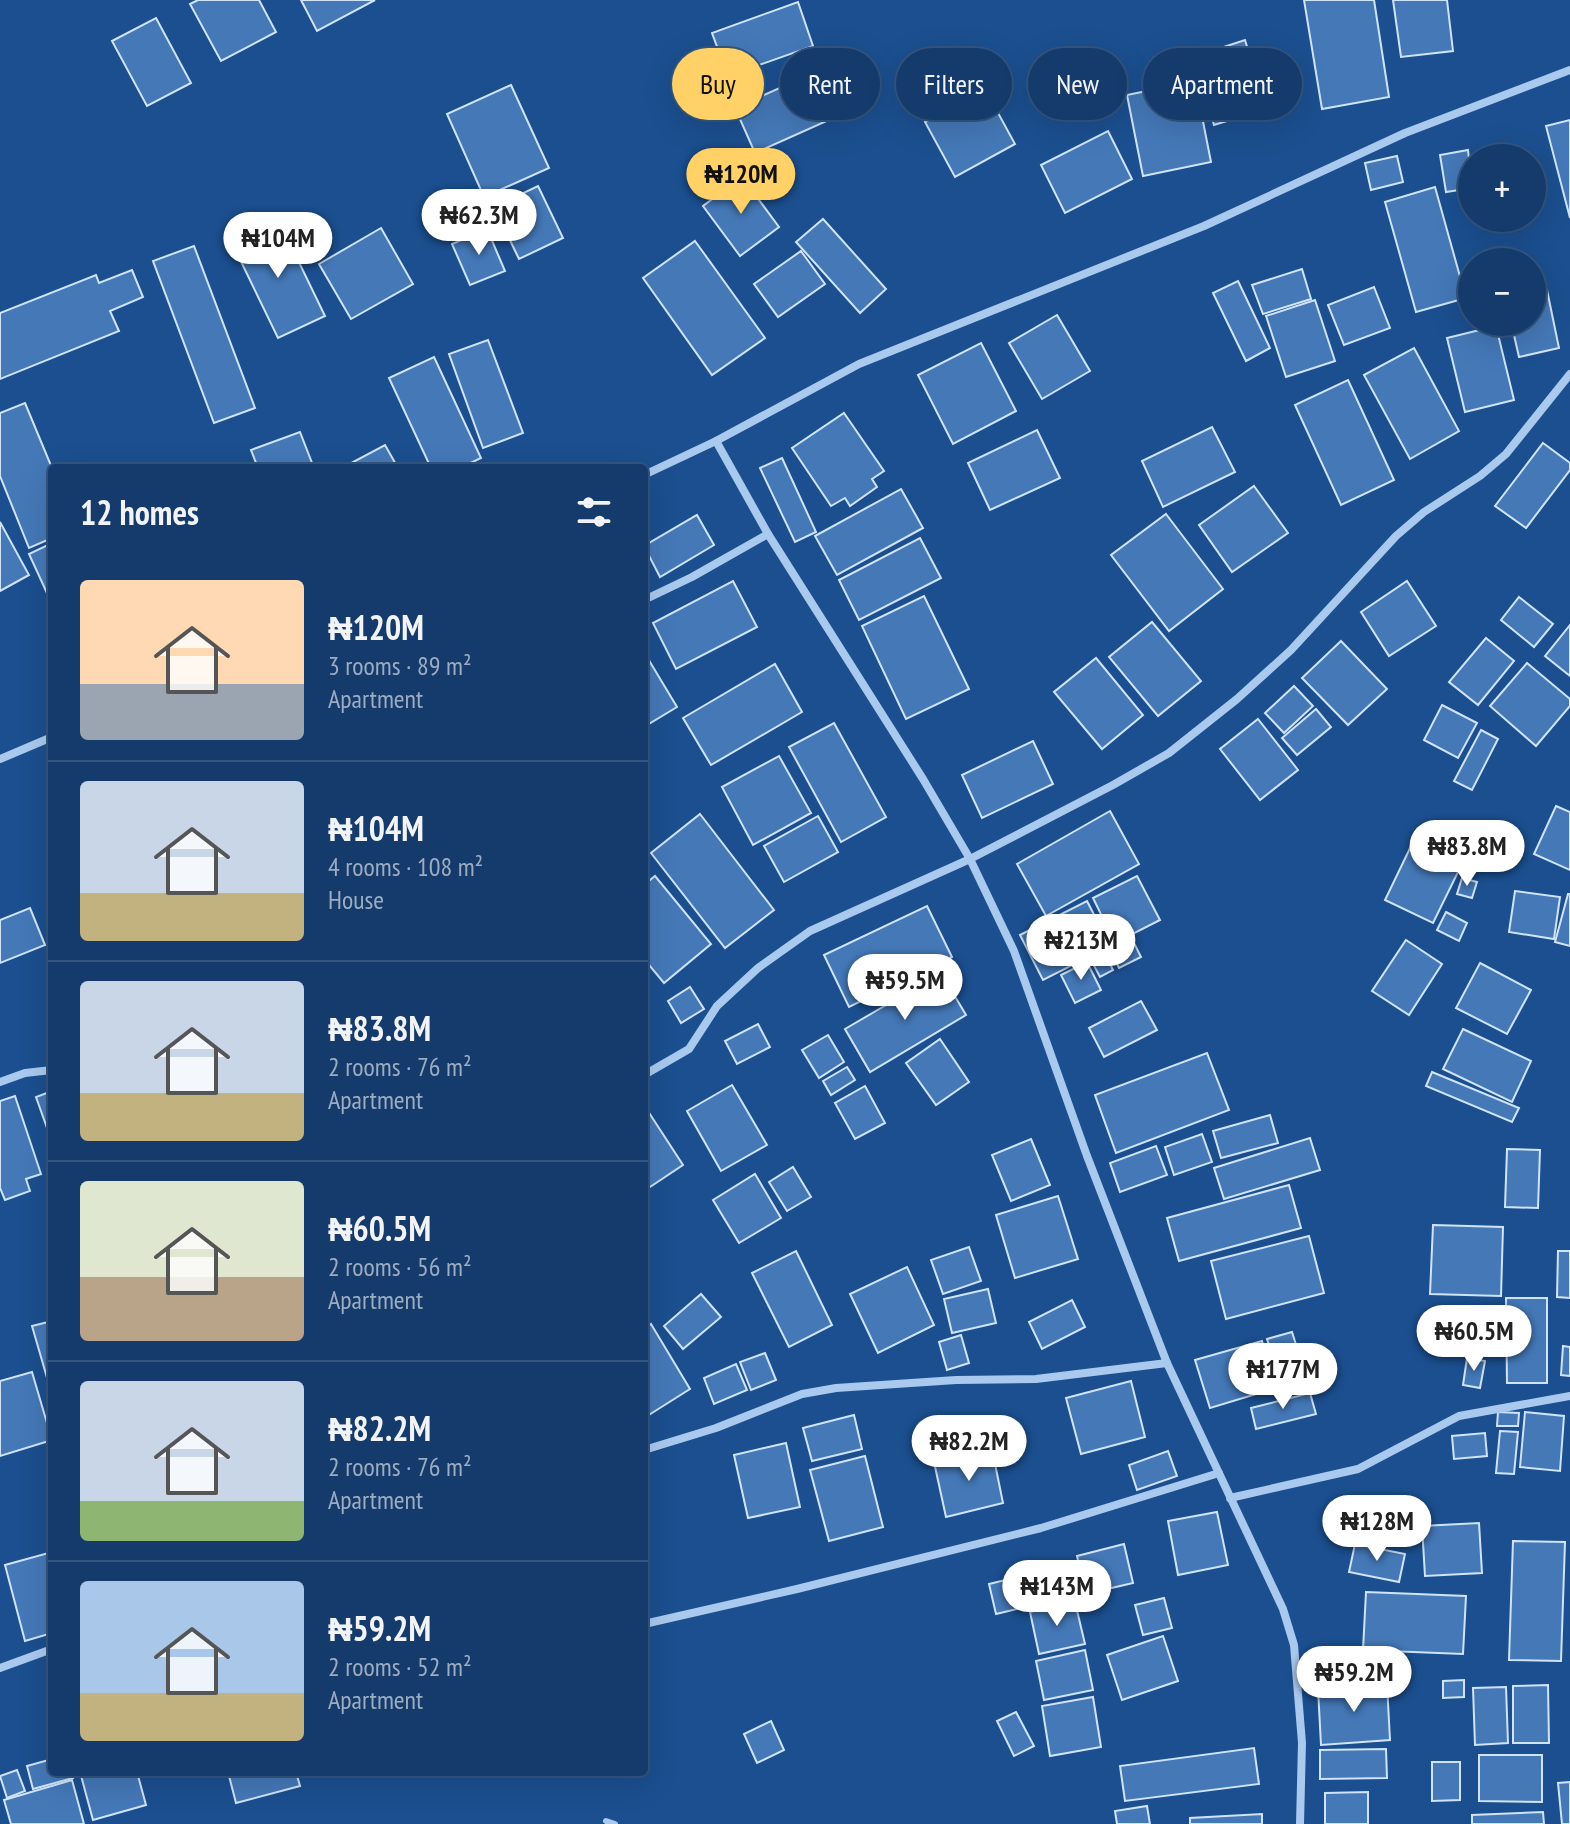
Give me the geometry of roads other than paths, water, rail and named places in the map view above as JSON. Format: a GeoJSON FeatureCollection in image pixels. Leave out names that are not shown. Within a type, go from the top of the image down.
{"type":"FeatureCollection","features":[{"type":"Feature","properties":{"kind":"street"},"geometry":{"type":"LineString","coordinates":[[648,473],[716,441],[859,364],[1204,226],[1405,133],[1570,70]]}},
{"type":"Feature","properties":{"kind":"street"},"geometry":{"type":"LineString","coordinates":[[648,1073],[689,1049],[717,1006],[758,968],[810,931],[970,859],[1169,753],[1237,699],[1291,650],[1396,536],[1424,512],[1480,476],[1506,454],[1570,374]]}},
{"type":"Feature","properties":{"kind":"street"},"geometry":{"type":"LineString","coordinates":[[716,441],[768,534],[970,859],[1014,951],[1087,1156],[1167,1363],[1283,1609],[1294,1645],[1302,1743],[1300,1824]]}},
{"type":"Feature","properties":{"kind":"street"},"geometry":{"type":"LineString","coordinates":[[648,598],[768,534]]}},
{"type":"Feature","properties":{"kind":"street"},"geometry":{"type":"LineString","coordinates":[[0,759],[48,739]]}},
{"type":"Feature","properties":{"kind":"street"},"geometry":{"type":"LineString","coordinates":[[0,1082],[25,1073],[48,1070]]}},
{"type":"Feature","properties":{"kind":"street"},"geometry":{"type":"LineString","coordinates":[[648,1449],[716,1428],[802,1394],[836,1388],[956,1380],[1036,1379],[1167,1363]]}},
{"type":"Feature","properties":{"kind":"street"},"geometry":{"type":"LineString","coordinates":[[1230,1498],[1358,1469],[1459,1416],[1570,1396]]}},
{"type":"Feature","properties":{"kind":"street"},"geometry":{"type":"LineString","coordinates":[[648,1623],[1041,1528],[1219,1473]]}},
{"type":"Feature","properties":{"kind":"street"},"geometry":{"type":"LineString","coordinates":[[0,1668],[48,1650]]}},
{"type":"Feature","properties":{"kind":"lane"},"geometry":{"type":"LineString","coordinates":[[606,1821],[615,1824]]}}]}
